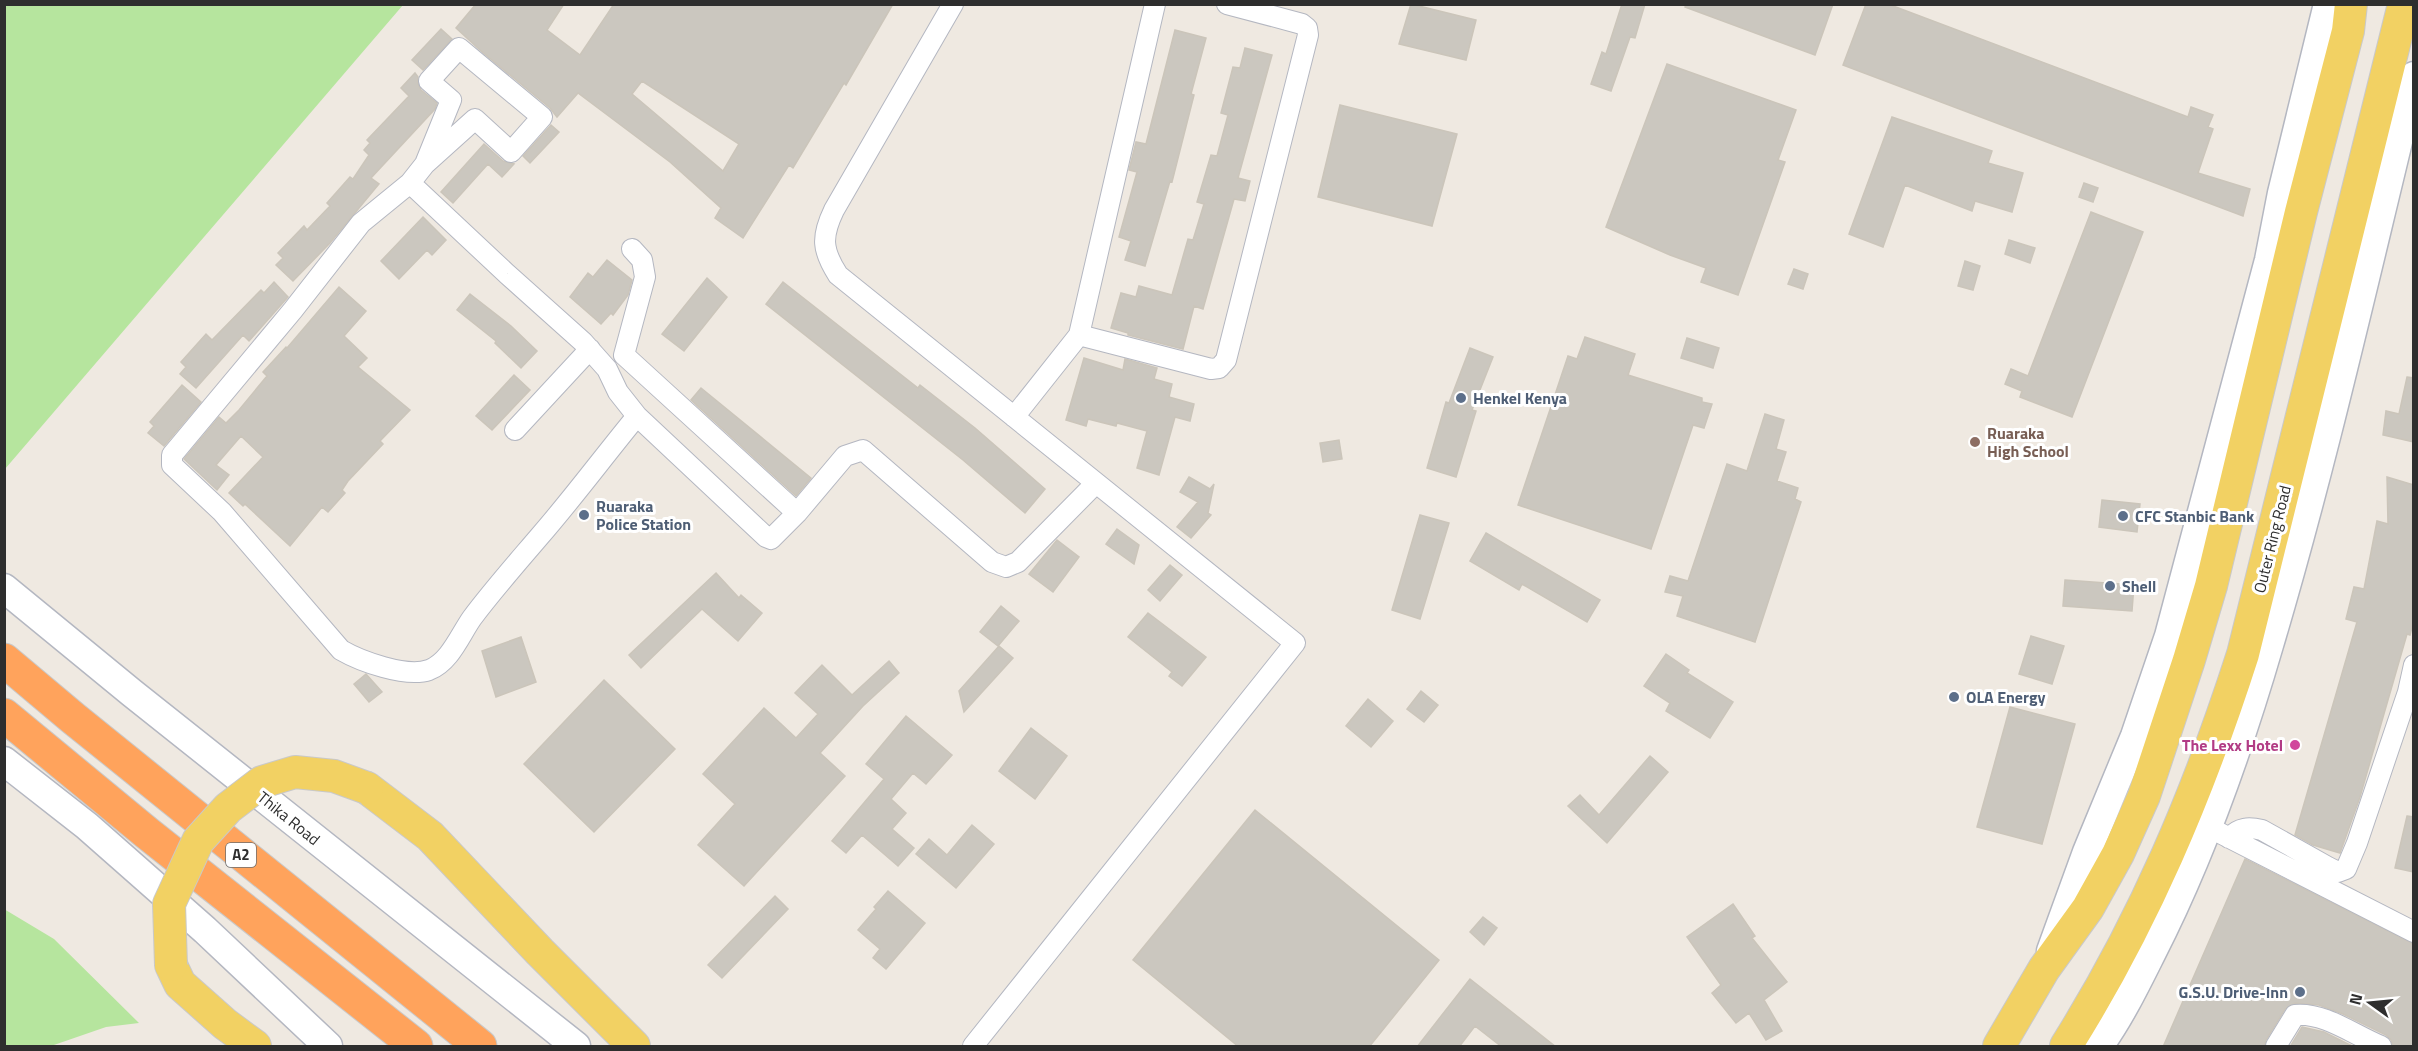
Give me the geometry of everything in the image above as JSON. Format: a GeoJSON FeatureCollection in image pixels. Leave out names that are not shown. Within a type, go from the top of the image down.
{"type":"FeatureCollection","features":[{"type":"Feature","properties":{"kind":"highway","name":"A2"},"geometry":{"type":"LineString","coordinates":[[4,660],[161,790],[480,1047]]}},
{"type":"Feature","properties":{"kind":"highway","name":"A2"},"geometry":{"type":"LineString","coordinates":[[4,715],[147,833],[416,1047]]}},
{"type":"Feature","properties":{"kind":"main road"},"geometry":{"type":"LineString","coordinates":[[2044,969],[2083,864],[2135,736],[2169,636],[2270,260],[2282,193],[2328,4]]}},
{"type":"Feature","properties":{"kind":"main road"},"geometry":{"type":"LineString","coordinates":[[1999,1047],[2044,969],[2082,917],[2118,854],[2144,796],[2211,586],[2301,212],[2348,31],[2351,4]]}},
{"type":"Feature","properties":{"kind":"main road","name":"Outer Ring Road"},"geometry":{"type":"LineString","coordinates":[[2066,1047],[2120,956],[2149,897],[2182,825],[2218,732],[2243,654],[2404,4]]}},
{"type":"Feature","properties":{"kind":"main road","name":"Outer Ring Road"},"geometry":{"type":"LineString","coordinates":[[2100,1047],[2219,832],[2243,733],[2292,571],[2414,76]]}},
{"type":"Feature","properties":{"kind":"main road","name":"Thika Road"},"geometry":{"type":"LineString","coordinates":[[4,588],[576,1047]]}},
{"type":"Feature","properties":{"kind":"main road"},"geometry":{"type":"LineString","coordinates":[[4,761],[87,826],[205,930],[328,1047]]}},
{"type":"Feature","properties":{"kind":"main road"},"geometry":{"type":"LineString","coordinates":[[255,1047],[180,984],[171,965],[169,904],[198,841],[228,808],[262,783],[295,772],[334,776],[367,788],[430,836],[634,1047]]}},
{"type":"Feature","properties":{"kind":"street"},"geometry":{"type":"LineString","coordinates":[[953,4],[826,226],[824,244],[828,258],[838,275],[1294,644],[973,1047]]}},
{"type":"Feature","properties":{"kind":"street"},"geometry":{"type":"LineString","coordinates":[[1014,417],[1079,335],[1155,4]]}},
{"type":"Feature","properties":{"kind":"street"},"geometry":{"type":"LineString","coordinates":[[1079,335],[1211,369],[1219,368],[1226,360],[1308,35],[1307,28],[1302,24],[1227,4]]}},
{"type":"Feature","properties":{"kind":"street"},"geometry":{"type":"LineString","coordinates":[[459,48],[542,117],[511,152],[475,119],[429,81],[459,48]]}},
{"type":"Feature","properties":{"kind":"street"},"geometry":{"type":"LineString","coordinates":[[425,164],[451,100]]}},
{"type":"Feature","properties":{"kind":"street"},"geometry":{"type":"LineString","coordinates":[[475,119],[425,164],[410,183],[361,223],[293,310],[172,455],[172,465],[222,512],[333,641],[355,658],[416,672],[429,670],[450,652],[490,593],[540,536],[637,416]]}},
{"type":"Feature","properties":{"kind":"street"},"geometry":{"type":"LineString","coordinates":[[410,183],[590,349],[607,369],[618,392],[637,416],[765,537],[771,539],[797,513],[846,456],[862,450],[992,562],[1006,567],[1018,562],[1096,483]]}},
{"type":"Feature","properties":{"kind":"street"},"geometry":{"type":"LineString","coordinates":[[607,369],[624,355],[645,277],[642,260],[632,249]]}},
{"type":"Feature","properties":{"kind":"street"},"geometry":{"type":"LineString","coordinates":[[515,430],[590,349]]}},
{"type":"Feature","properties":{"kind":"street"},"geometry":{"type":"LineString","coordinates":[[624,355],[797,513]]}},
{"type":"Feature","properties":{"kind":"street"},"geometry":{"type":"LineString","coordinates":[[2219,832],[2252,828],[2262,830],[2338,872],[2346,869],[2411,693],[2414,665]]}},
{"type":"Feature","properties":{"kind":"street"},"geometry":{"type":"LineString","coordinates":[[2219,832],[2414,932]]}},
{"type":"Feature","properties":{"kind":"street"},"geometry":{"type":"LineString","coordinates":[[2276,1047],[2295,1015],[2303,1015],[2317,1016],[2380,1047]]}},
{"type":"Feature","properties":{"kind":"green space"},"geometry":{"type":"Polygon","coordinates":[[[4,5],[403,5],[5,469],[4,5]]]}},
{"type":"Feature","properties":{"kind":"green space"},"geometry":{"type":"Polygon","coordinates":[[[4,909],[54,939],[139,1023],[106,1027],[51,1046],[5,1046],[4,909]]]}},
{"type":"Feature","properties":{"kind":"building"},"geometry":{"type":"Polygon","coordinates":[[[476,4],[564,4],[547,30],[580,55],[614,4],[893,4],[846,85],[844,83],[793,168],[789,165],[743,238],[715,218],[721,208],[670,162],[578,93],[557,117],[550,108],[456,28],[476,4]],[[642,81],[632,94],[723,171],[739,144],[642,81]]]}},
{"type":"Feature","properties":{"kind":"building"},"geometry":{"type":"Polygon","coordinates":[[[1411,4],[1476,20],[1466,60],[1399,44],[1411,4]]]}},
{"type":"Feature","properties":{"kind":"building"},"geometry":{"type":"Polygon","coordinates":[[[1622,4],[1645,4],[1635,38],[1630,37],[1611,91],[1591,84],[1602,52],[1606,54],[1622,4]]]}},
{"type":"Feature","properties":{"kind":"building"},"geometry":{"type":"Polygon","coordinates":[[[1686,4],[1833,4],[1815,55],[1685,7],[1686,4]]]}},
{"type":"Feature","properties":{"kind":"building"},"geometry":{"type":"Polygon","coordinates":[[[1866,4],[1888,4],[2188,117],[2191,107],[2213,115],[2208,127],[2213,129],[2198,173],[2250,189],[2243,216],[1843,65],[1866,4]]]}},
{"type":"Feature","properties":{"kind":"building"},"geometry":{"type":"Polygon","coordinates":[[[441,29],[452,39],[423,70],[412,60],[441,29]]]}},
{"type":"Feature","properties":{"kind":"building"},"geometry":{"type":"Polygon","coordinates":[[[1175,30],[1206,38],[1172,182],[1170,181],[1145,266],[1125,260],[1131,241],[1119,237],[1137,172],[1129,170],[1136,142],[1146,144],[1175,30]]]}},
{"type":"Feature","properties":{"kind":"building"},"geometry":{"type":"Polygon","coordinates":[[[1245,48],[1272,55],[1238,178],[1250,181],[1245,201],[1234,199],[1203,309],[1194,306],[1183,349],[1128,335],[1128,333],[1111,328],[1121,293],[1136,297],[1139,286],[1172,295],[1188,239],[1193,240],[1204,204],[1197,202],[1211,155],[1217,156],[1228,115],[1221,113],[1233,67],[1240,68],[1245,48]]]}},
{"type":"Feature","properties":{"kind":"building"},"geometry":{"type":"Polygon","coordinates":[[[1667,64],[1796,110],[1778,160],[1785,162],[1738,295],[1701,282],[1706,268],[1606,227],[1667,64]]]}},
{"type":"Feature","properties":{"kind":"building"},"geometry":{"type":"Polygon","coordinates":[[[415,73],[421,90],[437,103],[435,109],[371,178],[379,184],[330,243],[293,281],[276,265],[283,258],[278,253],[304,226],[307,230],[330,206],[327,203],[350,177],[353,179],[369,155],[364,150],[370,143],[367,140],[409,96],[401,88],[415,73]]]}},
{"type":"Feature","properties":{"kind":"building"},"geometry":{"type":"Polygon","coordinates":[[[1340,105],[1457,134],[1432,226],[1318,197],[1340,105]]]}},
{"type":"Feature","properties":{"kind":"building"},"geometry":{"type":"Polygon","coordinates":[[[1892,117],[1992,151],[1988,163],[2023,173],[2012,212],[1975,201],[1972,211],[1905,185],[1883,247],[1849,234],[1892,117]]]}},
{"type":"Feature","properties":{"kind":"building"},"geometry":{"type":"Polygon","coordinates":[[[551,125],[559,132],[530,163],[523,156],[551,125]]]}},
{"type":"Feature","properties":{"kind":"building"},"geometry":{"type":"Polygon","coordinates":[[[484,144],[503,161],[514,164],[502,177],[488,164],[453,203],[441,192],[484,144]]]}},
{"type":"Feature","properties":{"kind":"building"},"geometry":{"type":"Polygon","coordinates":[[[2084,183],[2098,188],[2093,202],[2079,197],[2084,183]]]}},
{"type":"Feature","properties":{"kind":"building"},"geometry":{"type":"Polygon","coordinates":[[[2091,212],[2143,232],[2072,417],[2020,397],[2022,391],[2005,384],[2011,369],[2028,376],[2091,212]]]}},
{"type":"Feature","properties":{"kind":"building"},"geometry":{"type":"Polygon","coordinates":[[[423,217],[446,240],[432,255],[427,250],[399,279],[381,261],[423,217]]]}},
{"type":"Feature","properties":{"kind":"building"},"geometry":{"type":"Polygon","coordinates":[[[2009,240],[2035,248],[2030,263],[2005,254],[2009,240]]]}},
{"type":"Feature","properties":{"kind":"building"},"geometry":{"type":"Polygon","coordinates":[[[607,260],[632,280],[628,295],[613,315],[611,313],[601,324],[570,297],[588,273],[593,277],[607,260]]]}},
{"type":"Feature","properties":{"kind":"building"},"geometry":{"type":"Polygon","coordinates":[[[1965,261],[1980,266],[1973,290],[1958,286],[1965,261]]]}},
{"type":"Feature","properties":{"kind":"building"},"geometry":{"type":"Polygon","coordinates":[[[1794,269],[1808,274],[1803,289],[1788,284],[1794,269]]]}},
{"type":"Feature","properties":{"kind":"building"},"geometry":{"type":"Polygon","coordinates":[[[707,278],[727,297],[684,351],[662,334],[707,278]]]}},
{"type":"Feature","properties":{"kind":"building"},"geometry":{"type":"Polygon","coordinates":[[[274,282],[288,297],[249,341],[243,335],[196,388],[180,374],[186,367],[181,362],[206,334],[212,340],[261,290],[264,293],[274,282]]]}},
{"type":"Feature","properties":{"kind":"building"},"geometry":{"type":"Polygon","coordinates":[[[783,282],[918,388],[920,385],[975,428],[1045,489],[1025,513],[963,460],[766,304],[783,282]]]}},
{"type":"Feature","properties":{"kind":"building"},"geometry":{"type":"Polygon","coordinates":[[[339,287],[366,311],[344,336],[367,358],[358,367],[410,410],[380,441],[383,444],[348,481],[342,490],[345,493],[328,512],[322,507],[290,546],[245,504],[243,506],[229,493],[263,457],[241,436],[216,465],[229,475],[217,490],[184,459],[219,417],[226,423],[239,410],[267,376],[263,372],[287,348],[339,287]]]}},
{"type":"Feature","properties":{"kind":"building"},"geometry":{"type":"Polygon","coordinates":[[[470,294],[511,326],[537,351],[521,368],[495,343],[496,341],[457,310],[470,294]]]}},
{"type":"Feature","properties":{"kind":"building"},"geometry":{"type":"Polygon","coordinates":[[[1585,337],[1635,354],[1628,375],[1702,398],[1702,402],[1712,404],[1704,428],[1693,425],[1651,549],[1518,505],[1568,356],[1577,359],[1585,337]]]}},
{"type":"Feature","properties":{"kind":"building"},"geometry":{"type":"Polygon","coordinates":[[[1687,338],[1719,348],[1713,368],[1681,358],[1687,338]]]}},
{"type":"Feature","properties":{"kind":"building"},"geometry":{"type":"Polygon","coordinates":[[[1470,348],[1493,357],[1472,410],[1476,411],[1456,477],[1427,468],[1446,402],[1449,403],[1470,348]]]}},
{"type":"Feature","properties":{"kind":"building"},"geometry":{"type":"Polygon","coordinates":[[[1084,358],[1123,370],[1125,359],[1157,368],[1154,379],[1172,384],[1169,397],[1194,404],[1190,421],[1175,417],[1159,475],[1137,468],[1147,431],[1117,423],[1116,426],[1088,419],[1086,426],[1066,420],[1084,358]]]}},
{"type":"Feature","properties":{"kind":"building"},"geometry":{"type":"Polygon","coordinates":[[[514,375],[530,390],[492,430],[476,416],[514,375]]]}},
{"type":"Feature","properties":{"kind":"building"},"geometry":{"type":"Polygon","coordinates":[[[2407,377],[2414,378],[2414,442],[2383,435],[2386,411],[2399,414],[2407,377]]]}},
{"type":"Feature","properties":{"kind":"building"},"geometry":{"type":"Polygon","coordinates":[[[182,385],[201,402],[164,446],[148,433],[154,426],[150,422],[182,385]]]}},
{"type":"Feature","properties":{"kind":"building"},"geometry":{"type":"Polygon","coordinates":[[[701,388],[811,478],[796,496],[691,400],[701,388]]]}},
{"type":"Feature","properties":{"kind":"building"},"geometry":{"type":"Polygon","coordinates":[[[1765,414],[1784,420],[1776,449],[1786,452],[1777,481],[1798,488],[1795,499],[1801,502],[1755,642],[1677,616],[1683,596],[1665,592],[1670,576],[1688,581],[1727,464],[1747,471],[1765,414]]]}},
{"type":"Feature","properties":{"kind":"building"},"geometry":{"type":"Polygon","coordinates":[[[1339,440],[1342,459],[1323,462],[1320,443],[1339,440]]]}},
{"type":"Feature","properties":{"kind":"building"},"geometry":{"type":"Polygon","coordinates":[[[1189,477],[1210,489],[1214,484],[1208,513],[1211,515],[1191,538],[1177,527],[1198,502],[1180,492],[1189,477]]]}},
{"type":"Feature","properties":{"kind":"building"},"geometry":{"type":"Polygon","coordinates":[[[2387,477],[2414,485],[2414,620],[2410,635],[2407,634],[2360,797],[2340,853],[2313,845],[2295,835],[2357,622],[2346,619],[2354,587],[2364,589],[2377,521],[2388,524],[2387,477]]]}},
{"type":"Feature","properties":{"kind":"building"},"geometry":{"type":"Polygon","coordinates":[[[2102,500],[2140,504],[2137,532],[2099,527],[2102,500]]]}},
{"type":"Feature","properties":{"kind":"building"},"geometry":{"type":"Polygon","coordinates":[[[1420,515],[1449,523],[1420,619],[1392,610],[1420,515]]]}},
{"type":"Feature","properties":{"kind":"building"},"geometry":{"type":"Polygon","coordinates":[[[1117,529],[1139,545],[1134,564],[1106,544],[1117,529]]]}},
{"type":"Feature","properties":{"kind":"building"},"geometry":{"type":"Polygon","coordinates":[[[1486,533],[1600,600],[1587,622],[1522,584],[1519,590],[1470,561],[1486,533]]]}},
{"type":"Feature","properties":{"kind":"building"},"geometry":{"type":"Polygon","coordinates":[[[1057,540],[1079,557],[1053,592],[1029,574],[1057,540]]]}},
{"type":"Feature","properties":{"kind":"building"},"geometry":{"type":"Polygon","coordinates":[[[1170,565],[1182,575],[1160,601],[1148,590],[1170,565]]]}},
{"type":"Feature","properties":{"kind":"building"},"geometry":{"type":"Polygon","coordinates":[[[716,573],[739,598],[741,595],[762,613],[738,641],[702,609],[641,668],[629,655],[716,573]]]}},
{"type":"Feature","properties":{"kind":"building"},"geometry":{"type":"Polygon","coordinates":[[[2065,580],[2134,585],[2132,611],[2063,606],[2065,580]]]}},
{"type":"Feature","properties":{"kind":"building"},"geometry":{"type":"Polygon","coordinates":[[[1001,606],[1019,621],[998,646],[980,632],[1001,606]]]}},
{"type":"Feature","properties":{"kind":"building"},"geometry":{"type":"Polygon","coordinates":[[[1148,613],[1206,657],[1182,686],[1169,676],[1172,672],[1128,637],[1148,613]]]}},
{"type":"Feature","properties":{"kind":"building"},"geometry":{"type":"Polygon","coordinates":[[[2031,636],[2064,646],[2052,684],[2019,674],[2031,636]]]}},
{"type":"Feature","properties":{"kind":"building"},"geometry":{"type":"Polygon","coordinates":[[[521,637],[536,682],[496,697],[482,651],[521,637]]]}},
{"type":"Feature","properties":{"kind":"building"},"geometry":{"type":"Polygon","coordinates":[[[999,646],[1013,658],[964,712],[959,691],[999,646]]]}},
{"type":"Feature","properties":{"kind":"building"},"geometry":{"type":"Polygon","coordinates":[[[1666,654],[1689,670],[1687,673],[1733,702],[1710,738],[1666,711],[1670,703],[1644,686],[1666,654]]]}},
{"type":"Feature","properties":{"kind":"building"},"geometry":{"type":"Polygon","coordinates":[[[889,661],[899,673],[863,706],[820,753],[845,776],[744,886],[698,845],[735,804],[703,774],[764,708],[796,738],[818,714],[795,693],[822,665],[852,695],[889,661]]]}},
{"type":"Feature","properties":{"kind":"building"},"geometry":{"type":"Polygon","coordinates":[[[366,674],[382,692],[369,702],[354,684],[366,674]]]}},
{"type":"Feature","properties":{"kind":"building"},"geometry":{"type":"Polygon","coordinates":[[[604,680],[675,749],[594,832],[524,764],[604,680]]]}},
{"type":"Feature","properties":{"kind":"building"},"geometry":{"type":"Polygon","coordinates":[[[1421,691],[1438,705],[1424,722],[1407,709],[1421,691]]]}},
{"type":"Feature","properties":{"kind":"building"},"geometry":{"type":"Polygon","coordinates":[[[1368,699],[1393,721],[1371,747],[1346,726],[1368,699]]]}},
{"type":"Feature","properties":{"kind":"building"},"geometry":{"type":"Polygon","coordinates":[[[2010,707],[2075,724],[2042,844],[1977,827],[2010,707]]]}},
{"type":"Feature","properties":{"kind":"building"},"geometry":{"type":"Polygon","coordinates":[[[906,716],[952,755],[926,784],[913,773],[891,799],[906,813],[892,829],[914,848],[898,866],[862,835],[846,853],[832,841],[884,779],[866,764],[906,716]]]}},
{"type":"Feature","properties":{"kind":"building"},"geometry":{"type":"Polygon","coordinates":[[[1031,728],[1067,756],[1035,799],[999,771],[1031,728]]]}},
{"type":"Feature","properties":{"kind":"building"},"geometry":{"type":"Polygon","coordinates":[[[1650,756],[1668,772],[1607,843],[1568,806],[1580,795],[1599,815],[1650,756]]]}},
{"type":"Feature","properties":{"kind":"building"},"geometry":{"type":"Polygon","coordinates":[[[1255,810],[1439,960],[1369,1047],[1239,1047],[1133,960],[1255,810]]]}},
{"type":"Feature","properties":{"kind":"building"},"geometry":{"type":"Polygon","coordinates":[[[2407,816],[2414,817],[2414,872],[2395,868],[2407,816]]]}},
{"type":"Feature","properties":{"kind":"building"},"geometry":{"type":"Polygon","coordinates":[[[972,825],[994,844],[956,888],[916,854],[929,839],[947,855],[972,825]]]}},
{"type":"Feature","properties":{"kind":"building","name":"G.S.U. Drive-Inn"},"geometry":{"type":"Polygon","coordinates":[[[2245,859],[2414,944],[2414,1047],[2393,1047],[2386,1035],[2343,1014],[2319,1005],[2295,1003],[2285,1009],[2264,1047],[2163,1047],[2245,859]]]}},
{"type":"Feature","properties":{"kind":"building"},"geometry":{"type":"Polygon","coordinates":[[[888,891],[925,923],[886,969],[873,958],[880,949],[858,930],[888,891]]]}},
{"type":"Feature","properties":{"kind":"building"},"geometry":{"type":"Polygon","coordinates":[[[775,896],[788,909],[722,978],[708,965],[775,896]]]}},
{"type":"Feature","properties":{"kind":"building"},"geometry":{"type":"Polygon","coordinates":[[[1733,904],[1755,936],[1752,938],[1787,982],[1764,1000],[1782,1031],[1766,1040],[1749,1013],[1736,1023],[1712,993],[1721,985],[1687,937],[1733,904]]]}},
{"type":"Feature","properties":{"kind":"building"},"geometry":{"type":"Polygon","coordinates":[[[1483,917],[1497,928],[1484,945],[1470,932],[1483,917]]]}},
{"type":"Feature","properties":{"kind":"building"},"geometry":{"type":"Polygon","coordinates":[[[1470,979],[1556,1047],[1502,1047],[1475,1026],[1459,1047],[1417,1047],[1470,979]]]}},
{"type":"Feature","properties":{"kind":"building"},"geometry":{"type":"Polygon","coordinates":[[[2302,1027],[2324,1032],[2354,1047],[2290,1047],[2302,1027]]]}},
{"type":"Feature","properties":{"kind":"place","name":"Henkel Kenya"},"geometry":{"type":"Point","coordinates":[1461,398]}},
{"type":"Feature","properties":{"kind":"place","name":"Ruaraka High School"},"geometry":{"type":"Point","coordinates":[1975,442]}},
{"type":"Feature","properties":{"kind":"place","name":"Ruaraka Police Station"},"geometry":{"type":"Point","coordinates":[584,515]}},
{"type":"Feature","properties":{"kind":"place","name":"CFC Stanbic Bank"},"geometry":{"type":"Point","coordinates":[2123,516]}},
{"type":"Feature","properties":{"kind":"place","name":"Shell"},"geometry":{"type":"Point","coordinates":[2110,586]}},
{"type":"Feature","properties":{"kind":"place","name":"OLA Energy"},"geometry":{"type":"Point","coordinates":[1954,697]}},
{"type":"Feature","properties":{"kind":"place","name":"The Lexx Hotel"},"geometry":{"type":"Point","coordinates":[2295,745]}},
{"type":"Feature","properties":{"kind":"place","name":"G.S.U. Drive-Inn"},"geometry":{"type":"Point","coordinates":[2300,992]}}]}
